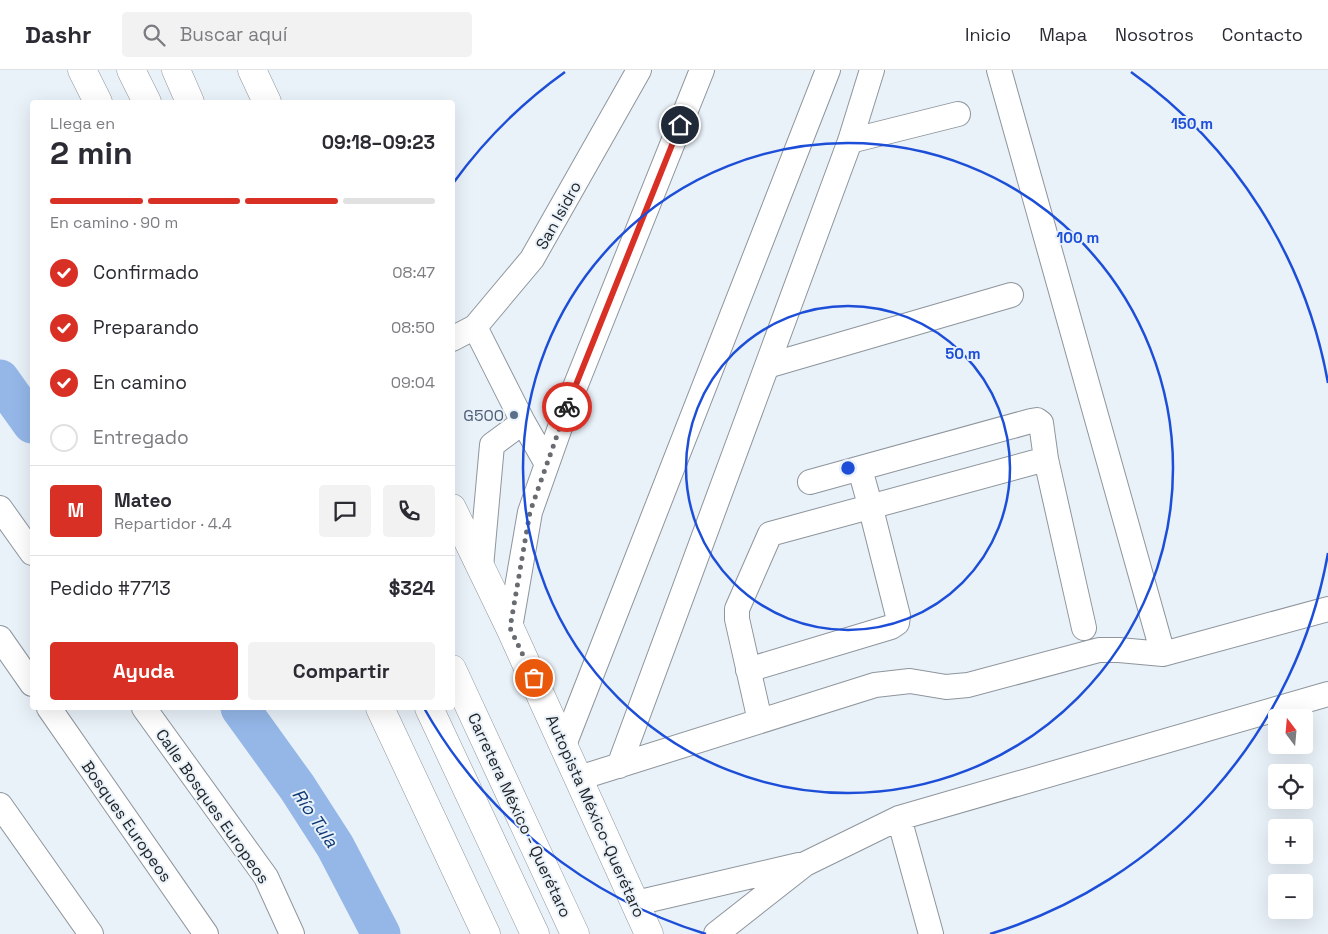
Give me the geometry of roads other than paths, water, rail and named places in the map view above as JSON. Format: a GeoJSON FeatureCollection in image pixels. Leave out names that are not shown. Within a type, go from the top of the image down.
{"type":"FeatureCollection","features":[{"type":"Feature","properties":{"kind":"main road"},"geometry":{"type":"LineString","coordinates":[[82,70],[97,100]]}},
{"type":"Feature","properties":{"kind":"main road"},"geometry":{"type":"LineString","coordinates":[[131,70],[145,100]]}},
{"type":"Feature","properties":{"kind":"main road"},"geometry":{"type":"LineString","coordinates":[[176,70],[189,100]]}},
{"type":"Feature","properties":{"kind":"main road"},"geometry":{"type":"LineString","coordinates":[[189,70],[197,100]]}},
{"type":"Feature","properties":{"kind":"main road"},"geometry":{"type":"LineString","coordinates":[[252,70],[266,100]]}},
{"type":"Feature","properties":{"kind":"main road","name":"Autopista México-Querétaro"},"geometry":{"type":"LineString","coordinates":[[455,514],[510,628],[650,934]]}},
{"type":"Feature","properties":{"kind":"main road","name":"Carretera México - Querétaro"},"geometry":{"type":"LineString","coordinates":[[455,675],[575,934]]}},
{"type":"Feature","properties":{"kind":"main road"},"geometry":{"type":"LineString","coordinates":[[381,710],[486,934]]}},
{"type":"Feature","properties":{"kind":"main road"},"geometry":{"type":"LineString","coordinates":[[430,710],[535,934]]}},
{"type":"Feature","properties":{"kind":"main road"},"geometry":{"type":"LineString","coordinates":[[544,868],[595,934]]}},
{"type":"Feature","properties":{"kind":"street","name":"San Isidro"},"geometry":{"type":"LineString","coordinates":[[455,337],[475,327],[532,259],[639,70]]}},
{"type":"Feature","properties":{"kind":"street"},"geometry":{"type":"LineString","coordinates":[[510,628],[530,512],[569,402],[702,70]]}},
{"type":"Feature","properties":{"kind":"street"},"geometry":{"type":"LineString","coordinates":[[564,745],[828,70]]}},
{"type":"Feature","properties":{"kind":"street"},"geometry":{"type":"LineString","coordinates":[[619,766],[850,141],[872,70]]}},
{"type":"Feature","properties":{"kind":"street"},"geometry":{"type":"LineString","coordinates":[[999,70],[1163,654]]}},
{"type":"Feature","properties":{"kind":"street"},"geometry":{"type":"LineString","coordinates":[[850,141],[958,114]]}},
{"type":"Feature","properties":{"kind":"street"},"geometry":{"type":"LineString","coordinates":[[767,366],[1011,295]]}},
{"type":"Feature","properties":{"kind":"street"},"geometry":{"type":"LineString","coordinates":[[475,327],[523,422],[547,464]]}},
{"type":"Feature","properties":{"kind":"street"},"geometry":{"type":"LineString","coordinates":[[810,482],[1037,420],[1041,424],[1046,459],[1084,628]]}},
{"type":"Feature","properties":{"kind":"street"},"geometry":{"type":"LineString","coordinates":[[481,567],[492,445],[523,422]]}},
{"type":"Feature","properties":{"kind":"street"},"geometry":{"type":"LineString","coordinates":[[760,721],[736,619],[737,609],[770,534],[817,522],[870,505],[1046,459]]}},
{"type":"Feature","properties":{"kind":"street"},"geometry":{"type":"LineString","coordinates":[[748,670],[891,627],[897,623],[898,616],[860,469]]}},
{"type":"Feature","properties":{"kind":"street"},"geometry":{"type":"LineString","coordinates":[[0,508],[30,550]]}},
{"type":"Feature","properties":{"kind":"street"},"geometry":{"type":"LineString","coordinates":[[579,778],[875,685],[910,681],[946,687],[968,685],[1099,650],[1163,654],[1328,610]]}},
{"type":"Feature","properties":{"kind":"street"},"geometry":{"type":"LineString","coordinates":[[0,638],[30,681]]}},
{"type":"Feature","properties":{"kind":"street"},"geometry":{"type":"LineString","coordinates":[[716,934],[805,864],[898,818],[1328,694]]}},
{"type":"Feature","properties":{"kind":"street","name":"Bosques Europeos"},"geometry":{"type":"LineString","coordinates":[[50,710],[206,934]]}},
{"type":"Feature","properties":{"kind":"street","name":"Calle Bosques Europeos"},"geometry":{"type":"LineString","coordinates":[[145,710],[266,877],[292,934]]}},
{"type":"Feature","properties":{"kind":"street"},"geometry":{"type":"LineString","coordinates":[[0,805],[91,934]]}},
{"type":"Feature","properties":{"kind":"street"},"geometry":{"type":"LineString","coordinates":[[898,818],[931,934]]}},
{"type":"Feature","properties":{"kind":"street"},"geometry":{"type":"LineString","coordinates":[[636,903],[805,864]]}},
{"type":"Feature","properties":{"kind":"waterway","name":"Río Tula"},"geometry":{"type":"LineString","coordinates":[[0,379],[30,421]]}},
{"type":"Feature","properties":{"kind":"waterway","name":"Río Tula"},"geometry":{"type":"LineString","coordinates":[[241,710],[297,787],[335,846],[381,934]]}},
{"type":"Feature","properties":{"kind":"place","name":"G500"},"geometry":{"type":"Point","coordinates":[514,415]}}]}
